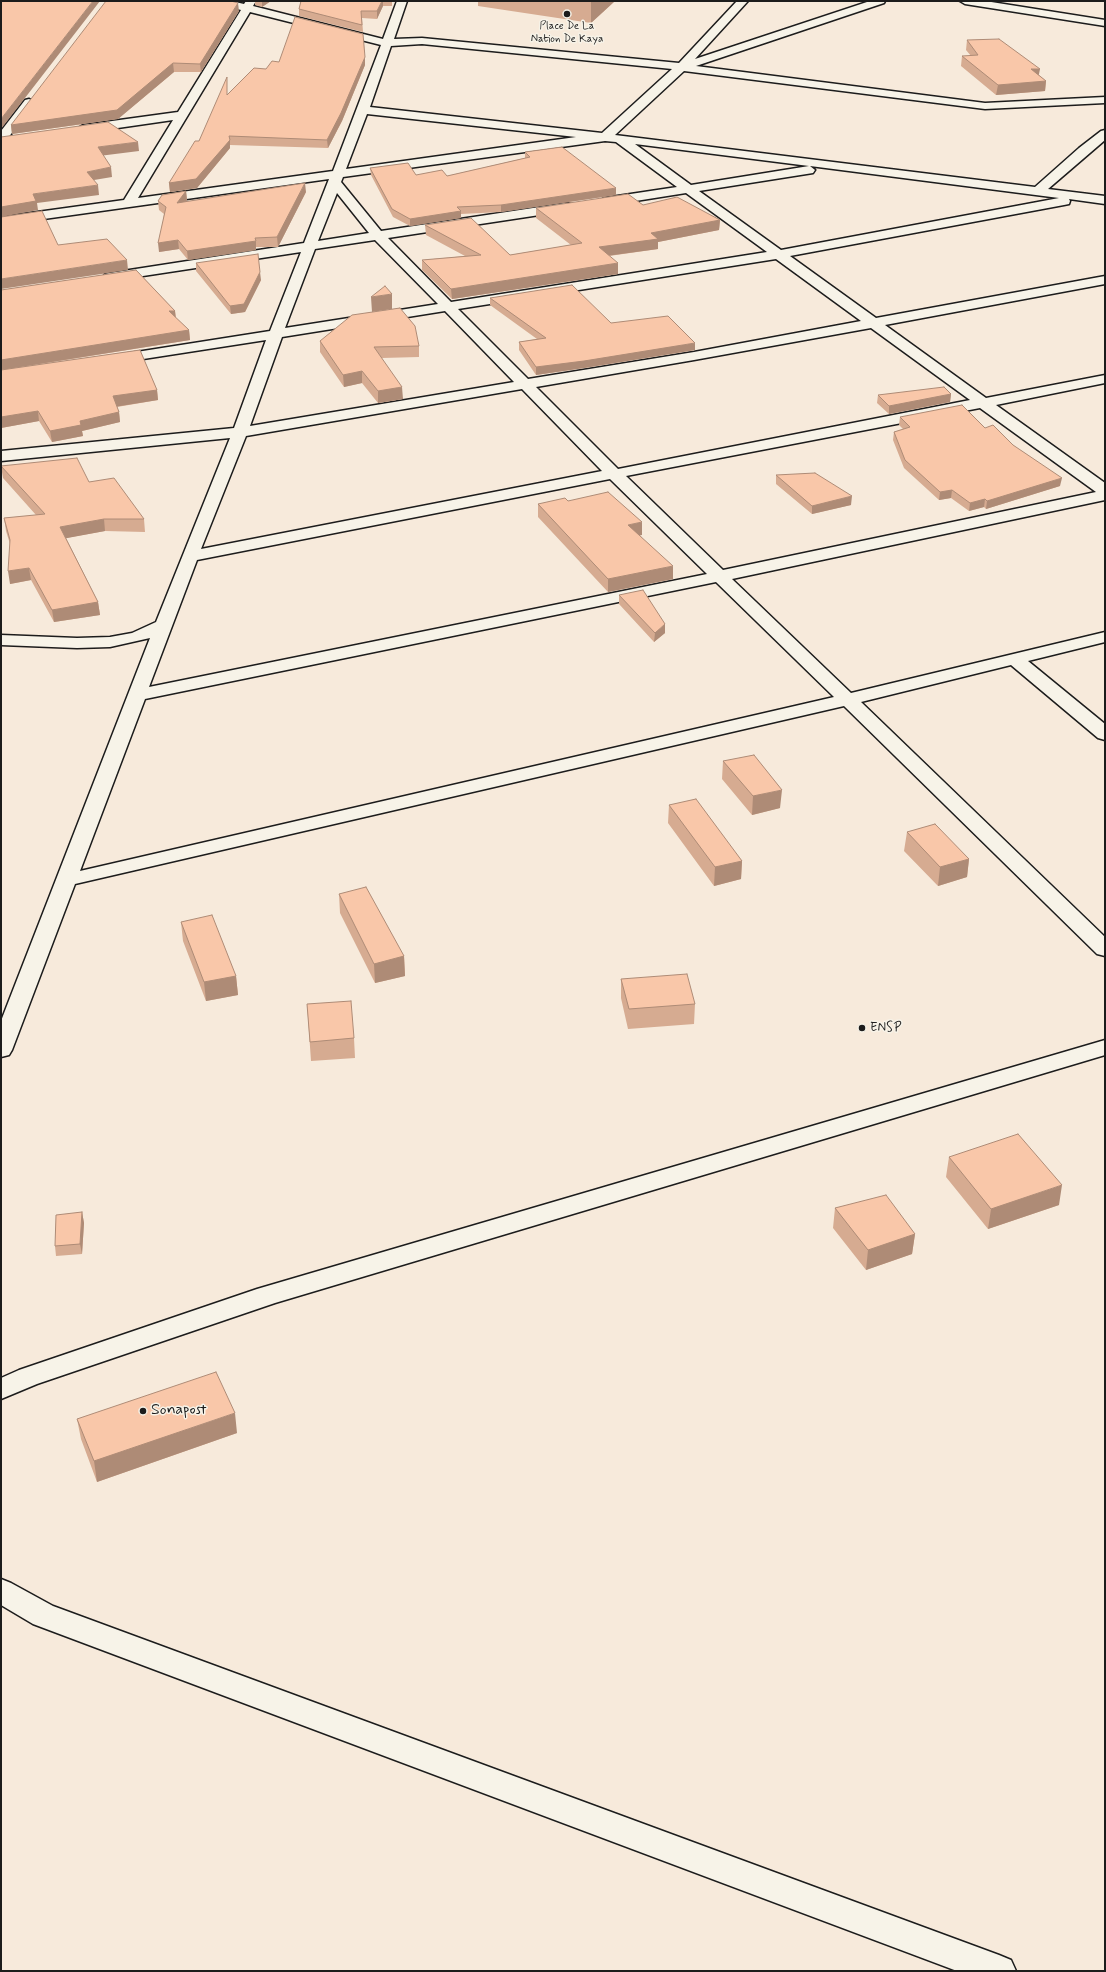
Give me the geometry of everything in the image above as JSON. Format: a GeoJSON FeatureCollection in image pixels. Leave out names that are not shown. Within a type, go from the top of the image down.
{"type":"FeatureCollection","features":[{"type":"Feature","properties":{"kind":"street"},"geometry":{"type":"LineString","coordinates":[[219,1],[249,5],[386,43],[422,41],[681,67],[985,106],[1105,100]]}},
{"type":"Feature","properties":{"kind":"street"},"geometry":{"type":"LineString","coordinates":[[1,1050],[190,556],[240,432],[308,248],[363,110],[402,1]]}},
{"type":"Feature","properties":{"kind":"street"},"geometry":{"type":"LineString","coordinates":[[1,221],[130,203],[335,178],[605,137],[681,67],[743,1]]}},
{"type":"Feature","properties":{"kind":"street"},"geometry":{"type":"LineString","coordinates":[[681,67],[880,1]]}},
{"type":"Feature","properties":{"kind":"street"},"geometry":{"type":"LineString","coordinates":[[965,1],[1105,23]]}},
{"type":"Feature","properties":{"kind":"street"},"geometry":{"type":"LineString","coordinates":[[1007,8],[1020,1]]}},
{"type":"Feature","properties":{"kind":"street"},"geometry":{"type":"LineString","coordinates":[[130,203],[249,5]]}},
{"type":"Feature","properties":{"kind":"street"},"geometry":{"type":"LineString","coordinates":[[1,140],[38,91]]}},
{"type":"Feature","properties":{"kind":"street"},"geometry":{"type":"LineString","coordinates":[[363,110],[605,137],[1105,200]]}},
{"type":"Feature","properties":{"kind":"street"},"geometry":{"type":"LineString","coordinates":[[72,131],[183,115]]}},
{"type":"Feature","properties":{"kind":"street"},"geometry":{"type":"LineString","coordinates":[[1039,192],[1083,151],[1105,134]]}},
{"type":"Feature","properties":{"kind":"street"},"geometry":{"type":"LineString","coordinates":[[1,140],[17,139]]}},
{"type":"Feature","properties":{"kind":"street"},"geometry":{"type":"LineString","coordinates":[[620,139],[1105,491]]}},
{"type":"Feature","properties":{"kind":"street"},"geometry":{"type":"LineString","coordinates":[[1083,151],[1098,152]]}},
{"type":"Feature","properties":{"kind":"street"},"geometry":{"type":"LineString","coordinates":[[595,203],[836,166]]}},
{"type":"Feature","properties":{"kind":"street"},"geometry":{"type":"LineString","coordinates":[[335,178],[378,236],[525,385],[719,577],[1105,949]]}},
{"type":"Feature","properties":{"kind":"street"},"geometry":{"type":"LineString","coordinates":[[98,362],[276,333],[449,308],[779,254],[1085,197]]}},
{"type":"Feature","properties":{"kind":"street"},"geometry":{"type":"LineString","coordinates":[[94,280],[580,205]]}},
{"type":"Feature","properties":{"kind":"street"},"geometry":{"type":"LineString","coordinates":[[1,456],[240,432],[525,385],[1105,280]]}},
{"type":"Feature","properties":{"kind":"street"},"geometry":{"type":"LineString","coordinates":[[190,556],[1105,379]]}},
{"type":"Feature","properties":{"kind":"street"},"geometry":{"type":"LineString","coordinates":[[137,695],[719,577],[1105,495]]}},
{"type":"Feature","properties":{"kind":"street"},"geometry":{"type":"LineString","coordinates":[[1,640],[77,643],[110,642],[137,637],[164,625]]}},
{"type":"Feature","properties":{"kind":"street"},"geometry":{"type":"LineString","coordinates":[[66,880],[847,700],[1105,637]]}},
{"type":"Feature","properties":{"kind":"street"},"geometry":{"type":"LineString","coordinates":[[1014,659],[1105,734]]}},
{"type":"Feature","properties":{"kind":"street"},"geometry":{"type":"LineString","coordinates":[[1,1389],[28,1377],[266,1296],[1105,1047]]}},
{"type":"Feature","properties":{"kind":"street"},"geometry":{"type":"LineString","coordinates":[[1,1400],[28,1377]]}},
{"type":"Feature","properties":{"kind":"street"},"geometry":{"type":"LineString","coordinates":[[1,1591],[43,1615],[999,1971]]}},
{"type":"Feature","properties":{"kind":"street"},"geometry":{"type":"LineString","coordinates":[[1,1609],[43,1615]]}},
{"type":"Feature","properties":{"kind":"building"},"geometry":{"type":"Polygon","coordinates":[[[1,1],[93,1],[1,119],[1,1]]]}},
{"type":"Feature","properties":{"kind":"building"},"geometry":{"type":"Polygon","coordinates":[[[106,1],[231,1],[238,3],[200,64],[173,63],[117,110],[11,125],[106,1]]]}},
{"type":"Feature","properties":{"kind":"building"},"geometry":{"type":"Polygon","coordinates":[[[301,1],[382,1],[377,11],[361,11],[362,25],[299,9],[301,1]]]}},
{"type":"Feature","properties":{"kind":"building"},"geometry":{"type":"Polygon","coordinates":[[[295,17],[363,34],[365,57],[341,113],[327,140],[229,136],[230,140],[196,179],[169,183],[195,141],[199,141],[227,77],[227,95],[254,68],[266,69],[272,61],[279,62],[295,17]]]}},
{"type":"Feature","properties":{"kind":"building"},"geometry":{"type":"Polygon","coordinates":[[[999,39],[1040,69],[1031,69],[1046,81],[998,85],[962,56],[978,55],[967,40],[999,39]]]}},
{"type":"Feature","properties":{"kind":"building"},"geometry":{"type":"Polygon","coordinates":[[[108,122],[138,142],[98,147],[111,167],[87,172],[98,185],[33,194],[36,201],[1,207],[1,137],[108,122]]]}},
{"type":"Feature","properties":{"kind":"building"},"geometry":{"type":"Polygon","coordinates":[[[562,147],[616,188],[501,205],[457,207],[461,211],[410,219],[392,209],[370,168],[408,163],[416,175],[442,170],[447,176],[530,157],[525,152],[562,147]]]}},
{"type":"Feature","properties":{"kind":"building"},"geometry":{"type":"Polygon","coordinates":[[[305,183],[277,237],[255,238],[256,241],[187,251],[178,240],[158,243],[166,207],[158,201],[162,195],[186,191],[177,203],[305,183]]]}},
{"type":"Feature","properties":{"kind":"building"},"geometry":{"type":"Polygon","coordinates":[[[628,194],[643,205],[677,197],[720,220],[651,233],[658,239],[599,247],[618,263],[451,289],[422,260],[481,255],[425,225],[471,218],[510,255],[582,243],[536,208],[628,194]]]}},
{"type":"Feature","properties":{"kind":"building"},"geometry":{"type":"Polygon","coordinates":[[[42,211],[58,245],[107,239],[127,260],[1,279],[1,217],[42,211]]]}},
{"type":"Feature","properties":{"kind":"building"},"geometry":{"type":"Polygon","coordinates":[[[258,254],[260,272],[244,304],[230,306],[196,263],[258,254]]]}},
{"type":"Feature","properties":{"kind":"building"},"geometry":{"type":"Polygon","coordinates":[[[136,270],[175,311],[169,311],[189,330],[1,360],[1,290],[136,270]]]}},
{"type":"Feature","properties":{"kind":"building"},"geometry":{"type":"Polygon","coordinates":[[[572,285],[611,323],[668,316],[695,343],[584,361],[536,367],[519,342],[546,338],[490,298],[572,285]]]}},
{"type":"Feature","properties":{"kind":"building"},"geometry":{"type":"Polygon","coordinates":[[[385,286],[392,294],[371,297],[385,286]]]}},
{"type":"Feature","properties":{"kind":"building"},"geometry":{"type":"Polygon","coordinates":[[[400,308],[415,326],[419,346],[374,347],[402,387],[378,391],[362,371],[343,375],[320,341],[352,315],[400,308]]]}},
{"type":"Feature","properties":{"kind":"building"},"geometry":{"type":"Polygon","coordinates":[[[140,350],[157,390],[113,396],[119,412],[80,421],[81,425],[50,431],[38,411],[1,417],[1,370],[140,350]]]}},
{"type":"Feature","properties":{"kind":"building"},"geometry":{"type":"Polygon","coordinates":[[[944,387],[951,394],[889,406],[878,395],[944,387]]]}},
{"type":"Feature","properties":{"kind":"building"},"geometry":{"type":"Polygon","coordinates":[[[962,405],[985,428],[993,425],[1013,445],[1062,478],[987,501],[985,499],[970,503],[952,490],[940,492],[905,460],[894,432],[910,427],[900,417],[962,405]]]}},
{"type":"Feature","properties":{"kind":"building"},"geometry":{"type":"Polygon","coordinates":[[[77,458],[89,482],[114,478],[144,519],[104,519],[60,527],[98,602],[52,610],[29,568],[8,571],[10,540],[4,518],[45,514],[1,466],[77,458]]]}},
{"type":"Feature","properties":{"kind":"building"},"geometry":{"type":"Polygon","coordinates":[[[815,473],[852,496],[812,506],[776,475],[815,473]]]}},
{"type":"Feature","properties":{"kind":"building"},"geometry":{"type":"Polygon","coordinates":[[[608,492],[642,522],[628,525],[673,566],[608,579],[538,504],[565,498],[568,501],[608,492]]]}},
{"type":"Feature","properties":{"kind":"building"},"geometry":{"type":"Polygon","coordinates":[[[643,590],[665,624],[655,633],[619,595],[643,590]]]}},
{"type":"Feature","properties":{"kind":"building"},"geometry":{"type":"Polygon","coordinates":[[[754,755],[782,790],[753,796],[723,761],[754,755]]]}},
{"type":"Feature","properties":{"kind":"building"},"geometry":{"type":"Polygon","coordinates":[[[696,799],[742,861],[715,867],[669,805],[696,799]]]}},
{"type":"Feature","properties":{"kind":"building"},"geometry":{"type":"Polygon","coordinates":[[[935,824],[969,859],[940,867],[907,832],[935,824]]]}},
{"type":"Feature","properties":{"kind":"building"},"geometry":{"type":"Polygon","coordinates":[[[366,887],[404,956],[374,964],[339,894],[366,887]]]}},
{"type":"Feature","properties":{"kind":"building"},"geometry":{"type":"Polygon","coordinates":[[[212,915],[236,976],[204,982],[181,922],[212,915]]]}},
{"type":"Feature","properties":{"kind":"building"},"geometry":{"type":"Polygon","coordinates":[[[687,974],[695,1004],[629,1009],[621,979],[687,974]]]}},
{"type":"Feature","properties":{"kind":"building"},"geometry":{"type":"Polygon","coordinates":[[[351,1001],[354,1038],[310,1042],[307,1004],[351,1001]]]}},
{"type":"Feature","properties":{"kind":"building"},"geometry":{"type":"Polygon","coordinates":[[[1018,1134],[1062,1185],[991,1209],[949,1157],[1018,1134]]]}},
{"type":"Feature","properties":{"kind":"building"},"geometry":{"type":"Polygon","coordinates":[[[886,1195],[915,1234],[868,1250],[835,1208],[886,1195]]]}},
{"type":"Feature","properties":{"kind":"building"},"geometry":{"type":"Polygon","coordinates":[[[82,1212],[80,1244],[55,1246],[56,1215],[82,1212]]]}},
{"type":"Feature","properties":{"kind":"building"},"geometry":{"type":"Polygon","coordinates":[[[216,1372],[235,1413],[94,1461],[77,1419],[216,1372]]]}},
{"type":"Feature","properties":{"kind":"place","name":"Place De La Nation De Kaya"},"geometry":{"type":"Point","coordinates":[567,14]}},
{"type":"Feature","properties":{"kind":"place","name":"ENSP"},"geometry":{"type":"Point","coordinates":[862,1028]}},
{"type":"Feature","properties":{"kind":"place","name":"Sonapost"},"geometry":{"type":"Point","coordinates":[143,1411]}}]}
